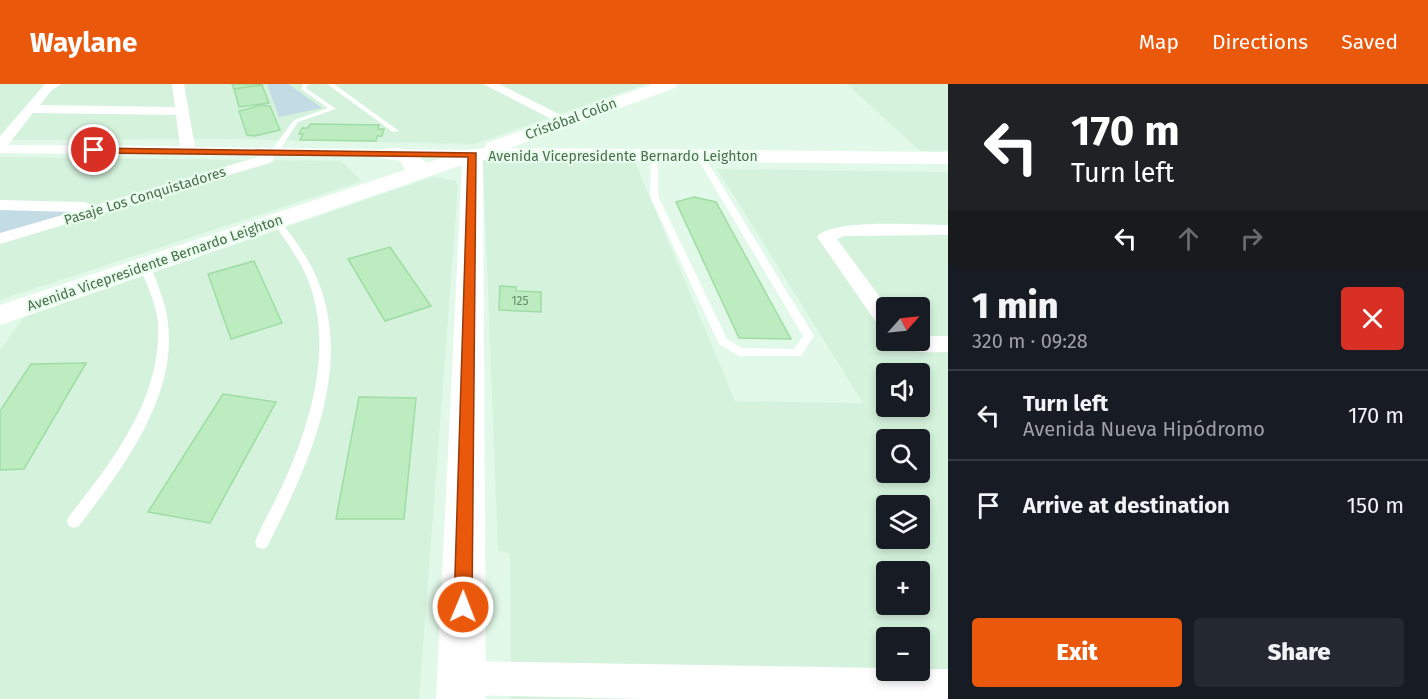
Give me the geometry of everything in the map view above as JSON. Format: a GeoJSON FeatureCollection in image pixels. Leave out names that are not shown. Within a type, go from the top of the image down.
{"type":"FeatureCollection","features":[{"type":"Feature","properties":{"kind":"main road","name":"Cristóbal Colón"},"geometry":{"type":"LineString","coordinates":[[472,154],[669,84]]}},
{"type":"Feature","properties":{"kind":"main road"},"geometry":{"type":"LineString","coordinates":[[388,154],[411,159],[417,166],[415,174]]}},
{"type":"Feature","properties":{"kind":"main road","name":"Avenida Vicepresidente Bernardo Leighton"},"geometry":{"type":"LineString","coordinates":[[0,315],[472,154],[948,158]]}},
{"type":"Feature","properties":{"kind":"main road"},"geometry":{"type":"LineString","coordinates":[[461,689],[472,154]]}},
{"type":"Feature","properties":{"kind":"street"},"geometry":{"type":"LineString","coordinates":[[0,147],[46,88],[55,84]]}},
{"type":"Feature","properties":{"kind":"street"},"geometry":{"type":"LineString","coordinates":[[178,84],[188,151]]}},
{"type":"Feature","properties":{"kind":"street"},"geometry":{"type":"LineString","coordinates":[[489,84],[566,121]]}},
{"type":"Feature","properties":{"kind":"street"},"geometry":{"type":"LineString","coordinates":[[30,109],[181,111]]}},
{"type":"Feature","properties":{"kind":"street"},"geometry":{"type":"LineString","coordinates":[[0,147],[472,154]]}},
{"type":"Feature","properties":{"kind":"street","name":"Pasaje Los Conquistadores"},"geometry":{"type":"LineString","coordinates":[[0,239],[282,152]]}},
{"type":"Feature","properties":{"kind":"street"},"geometry":{"type":"LineString","coordinates":[[0,205],[108,207]]}},
{"type":"Feature","properties":{"kind":"street"},"geometry":{"type":"LineString","coordinates":[[876,306],[826,237],[828,234],[849,230],[948,230]]}},
{"type":"Feature","properties":{"kind":"street"},"geometry":{"type":"LineString","coordinates":[[930,344],[948,344]]}},
{"type":"Feature","properties":{"kind":"street"},"geometry":{"type":"LineString","coordinates":[[461,689],[948,687]]}},
{"type":"Feature","properties":{"kind":"lane"},"geometry":{"type":"LineString","coordinates":[[282,152],[296,121],[333,109],[303,88],[306,84]]}},
{"type":"Feature","properties":{"kind":"lane"},"geometry":{"type":"LineString","coordinates":[[330,84],[395,130]]}},
{"type":"Feature","properties":{"kind":"lane"},"geometry":{"type":"LineString","coordinates":[[654,156],[654,196],[723,341],[739,352],[797,354],[809,336],[700,156]]}},
{"type":"Feature","properties":{"kind":"lane"},"geometry":{"type":"LineString","coordinates":[[262,542],[300,462],[319,397],[323,368],[324,332],[317,292],[300,254],[276,221]]}},
{"type":"Feature","properties":{"kind":"lane"},"geometry":{"type":"LineString","coordinates":[[74,521],[101,486],[139,425],[159,370],[163,322],[159,303],[144,266]]}},
{"type":"Feature","properties":{"kind":"shaded area"},"geometry":{"type":"Polygon","coordinates":[[[0,84],[646,84],[474,144],[234,139],[0,140],[0,84]]]}},
{"type":"Feature","properties":{"kind":"shaded area"},"geometry":{"type":"Polygon","coordinates":[[[267,84],[288,84],[322,108],[279,117],[267,84]]]}},
{"type":"Feature","properties":{"kind":"shaded area"},"geometry":{"type":"Polygon","coordinates":[[[847,84],[948,84],[948,150],[920,151],[847,84]]]}},
{"type":"Feature","properties":{"kind":"shaded area"},"geometry":{"type":"Polygon","coordinates":[[[0,157],[341,161],[362,181],[0,300],[0,157]]]}},
{"type":"Feature","properties":{"kind":"shaded area"},"geometry":{"type":"Polygon","coordinates":[[[490,159],[635,162],[735,401],[863,403],[717,169],[948,172],[948,699],[511,699],[510,553],[498,551],[483,161],[490,159]]]}},
{"type":"Feature","properties":{"kind":"shaded area"},"geometry":{"type":"Polygon","coordinates":[[[432,177],[455,180],[458,187],[419,699],[0,699],[0,350],[24,317],[432,177]]]}},
{"type":"Feature","properties":{"kind":"shaded area"},"geometry":{"type":"Polygon","coordinates":[[[0,209],[76,211],[0,234],[0,209]]]}},
{"type":"Feature","properties":{"kind":"building"},"geometry":{"type":"Polygon","coordinates":[[[232,84],[261,84],[262,85],[234,89],[232,84]]]}},
{"type":"Feature","properties":{"kind":"building"},"geometry":{"type":"Polygon","coordinates":[[[262,85],[269,103],[239,107],[234,89],[262,85]]]}},
{"type":"Feature","properties":{"kind":"building"},"geometry":{"type":"Polygon","coordinates":[[[262,105],[270,106],[280,130],[255,136],[247,135],[239,111],[262,105]]]}},
{"type":"Feature","properties":{"kind":"building"},"geometry":{"type":"Polygon","coordinates":[[[310,124],[379,125],[378,129],[384,129],[382,136],[377,136],[376,141],[300,140],[303,134],[299,134],[302,128],[308,128],[310,124]]]}},
{"type":"Feature","properties":{"kind":"building"},"geometry":{"type":"Polygon","coordinates":[[[694,197],[716,202],[791,339],[739,338],[676,202],[694,197]]]}},
{"type":"Feature","properties":{"kind":"building"},"geometry":{"type":"Polygon","coordinates":[[[390,247],[431,306],[385,321],[348,259],[390,247]]]}},
{"type":"Feature","properties":{"kind":"building"},"geometry":{"type":"Polygon","coordinates":[[[254,261],[282,323],[231,339],[208,274],[254,261]]]}},
{"type":"Feature","properties":{"kind":"building"},"geometry":{"type":"Polygon","coordinates":[[[500,286],[516,287],[516,291],[541,292],[541,312],[499,310],[500,286]]]}},
{"type":"Feature","properties":{"kind":"building"},"geometry":{"type":"Polygon","coordinates":[[[86,363],[24,469],[0,470],[0,411],[31,364],[86,363]]]}},
{"type":"Feature","properties":{"kind":"building"},"geometry":{"type":"Polygon","coordinates":[[[223,394],[276,402],[210,523],[148,512],[223,394]]]}},
{"type":"Feature","properties":{"kind":"building"},"geometry":{"type":"Polygon","coordinates":[[[359,397],[416,398],[404,519],[336,519],[359,397]]]}},
{"type":"Feature","properties":{"kind":"route"},"geometry":{"type":"LineString","coordinates":[[94,150],[472,154],[463,607]]}}]}
